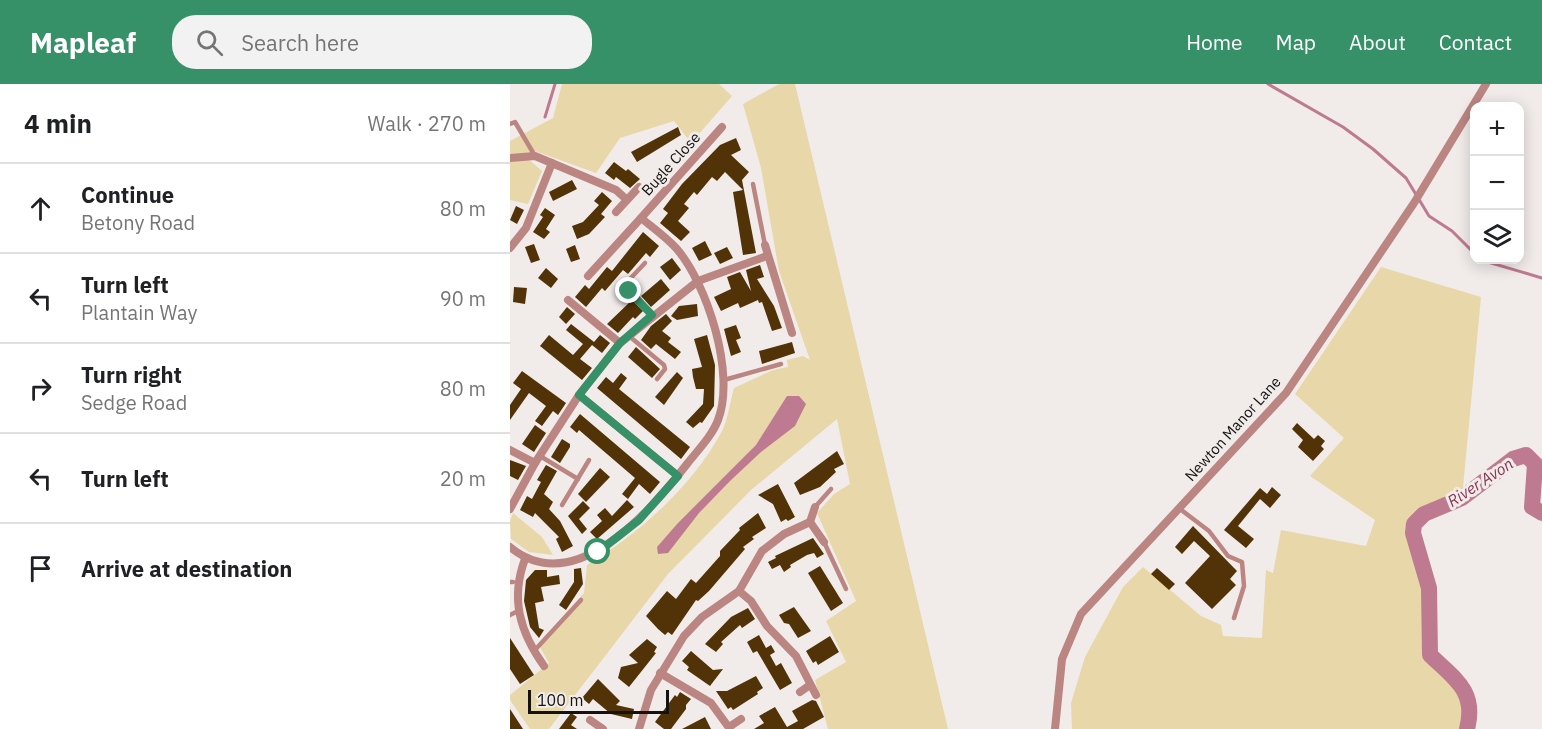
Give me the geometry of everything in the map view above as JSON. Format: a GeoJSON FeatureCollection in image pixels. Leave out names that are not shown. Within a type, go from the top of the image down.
{"type":"FeatureCollection","features":[{"type":"Feature","properties":{"kind":"street","name":"Newton Manor Lane"},"geometry":{"type":"LineString","coordinates":[[1055,729],[1062,659],[1081,614],[1286,393],[1414,203],[1486,84]]}},
{"type":"Feature","properties":{"kind":"street","name":"Bugle Close"},"geometry":{"type":"LineString","coordinates":[[588,276],[722,127]]}},
{"type":"Feature","properties":{"kind":"street"},"geometry":{"type":"LineString","coordinates":[[510,158],[535,156],[616,190],[626,199]]}},
{"type":"Feature","properties":{"kind":"street"},"geometry":{"type":"LineString","coordinates":[[510,248],[526,228],[552,163]]}},
{"type":"Feature","properties":{"kind":"street"},"geometry":{"type":"LineString","coordinates":[[616,212],[639,187]]}},
{"type":"Feature","properties":{"kind":"street","name":"Bugle Close"},"geometry":{"type":"LineString","coordinates":[[525,559],[562,562],[598,552],[639,520],[678,476],[719,419],[724,380],[716,338],[698,280],[676,248],[641,218]]}},
{"type":"Feature","properties":{"kind":"street"},"geometry":{"type":"LineString","coordinates":[[765,245],[792,333]]}},
{"type":"Feature","properties":{"kind":"street"},"geometry":{"type":"LineString","coordinates":[[510,509],[537,460],[579,395],[620,343],[698,280],[767,256]]}},
{"type":"Feature","properties":{"kind":"street"},"geometry":{"type":"LineString","coordinates":[[568,300],[620,343]]}},
{"type":"Feature","properties":{"kind":"street"},"geometry":{"type":"LineString","coordinates":[[579,395],[678,476]]}},
{"type":"Feature","properties":{"kind":"street"},"geometry":{"type":"LineString","coordinates":[[510,450],[537,460]]}},
{"type":"Feature","properties":{"kind":"street"},"geometry":{"type":"LineString","coordinates":[[639,729],[651,690],[684,636],[739,591],[762,551],[784,534],[810,522],[815,507]]}},
{"type":"Feature","properties":{"kind":"street"},"geometry":{"type":"LineString","coordinates":[[810,522],[824,542]]}},
{"type":"Feature","properties":{"kind":"street"},"geometry":{"type":"LineString","coordinates":[[510,547],[525,559],[512,582],[513,614],[525,639],[544,666]]}},
{"type":"Feature","properties":{"kind":"street"},"geometry":{"type":"LineString","coordinates":[[739,591],[751,601],[767,626],[796,656],[816,695]]}},
{"type":"Feature","properties":{"kind":"street"},"geometry":{"type":"LineString","coordinates":[[660,673],[711,703],[729,728],[741,719]]}},
{"type":"Feature","properties":{"kind":"street"},"geometry":{"type":"LineString","coordinates":[[800,692],[810,685]]}},
{"type":"Feature","properties":{"kind":"street"},"geometry":{"type":"LineString","coordinates":[[590,720],[603,729]]}},
{"type":"Feature","properties":{"kind":"lane"},"geometry":{"type":"LineString","coordinates":[[510,124],[515,122],[535,156]]}},
{"type":"Feature","properties":{"kind":"lane"},"geometry":{"type":"LineString","coordinates":[[753,184],[765,245]]}},
{"type":"Feature","properties":{"kind":"lane"},"geometry":{"type":"LineString","coordinates":[[645,263],[628,281],[627,287],[652,315]]}},
{"type":"Feature","properties":{"kind":"lane"},"geometry":{"type":"LineString","coordinates":[[629,336],[664,365],[665,369],[657,379]]}},
{"type":"Feature","properties":{"kind":"lane"},"geometry":{"type":"LineString","coordinates":[[724,380],[781,364]]}},
{"type":"Feature","properties":{"kind":"lane"},"geometry":{"type":"LineString","coordinates":[[537,460],[578,479]]}},
{"type":"Feature","properties":{"kind":"lane"},"geometry":{"type":"LineString","coordinates":[[562,505],[589,460]]}},
{"type":"Feature","properties":{"kind":"lane"},"geometry":{"type":"LineString","coordinates":[[815,507],[831,489]]}},
{"type":"Feature","properties":{"kind":"lane"},"geometry":{"type":"LineString","coordinates":[[1180,509],[1209,531],[1228,556],[1242,562],[1244,586],[1234,618]]}},
{"type":"Feature","properties":{"kind":"lane"},"geometry":{"type":"LineString","coordinates":[[824,542],[846,589]]}},
{"type":"Feature","properties":{"kind":"lane"},"geometry":{"type":"LineString","coordinates":[[534,651],[581,600]]}},
{"type":"Feature","properties":{"kind":"shaded area"},"geometry":{"type":"Polygon","coordinates":[[[562,84],[719,84],[732,96],[691,143],[674,121],[620,138],[596,173],[535,151],[528,159],[542,171],[528,204],[510,200],[510,141],[553,118],[562,84]]]}},
{"type":"Feature","properties":{"kind":"shaded area"},"geometry":{"type":"Polygon","coordinates":[[[779,84],[795,84],[948,729],[828,729],[815,680],[846,662],[826,621],[856,601],[817,513],[834,494],[850,484],[837,419],[751,490],[668,574],[549,729],[530,729],[510,700],[510,695],[549,663],[538,644],[584,593],[587,565],[645,523],[695,472],[721,433],[734,388],[773,370],[788,367],[787,360],[803,356],[810,360],[779,271],[761,168],[743,104],[779,84]]]}},
{"type":"Feature","properties":{"kind":"shaded area"},"geometry":{"type":"Polygon","coordinates":[[[1381,267],[1481,297],[1462,498],[1425,514],[1415,525],[1413,533],[1429,588],[1430,655],[1461,686],[1466,695],[1469,705],[1467,729],[1072,729],[1071,703],[1085,657],[1123,587],[1143,567],[1201,616],[1221,625],[1223,636],[1262,638],[1266,570],[1273,573],[1281,530],[1366,546],[1375,520],[1310,476],[1344,438],[1295,394],[1381,267]]]}},
{"type":"Feature","properties":{"kind":"shaded area"},"geometry":{"type":"Polygon","coordinates":[[[787,396],[799,396],[806,404],[795,426],[761,452],[730,481],[699,513],[668,553],[658,554],[657,547],[678,523],[756,445],[787,396]]]}},
{"type":"Feature","properties":{"kind":"shaded area"},"geometry":{"type":"Polygon","coordinates":[[[513,513],[542,537],[553,555],[529,552],[511,539],[510,521],[513,513]]]}},
{"type":"Feature","properties":{"kind":"building"},"geometry":{"type":"Polygon","coordinates":[[[678,127],[681,135],[637,162],[631,152],[678,127]]]}},
{"type":"Feature","properties":{"kind":"building"},"geometry":{"type":"Polygon","coordinates":[[[736,138],[741,150],[731,155],[749,172],[742,180],[756,253],[743,255],[733,192],[743,190],[725,172],[717,181],[712,177],[697,195],[694,192],[684,204],[689,208],[678,221],[690,232],[681,241],[660,223],[668,213],[663,209],[682,184],[720,145],[736,138]]]}},
{"type":"Feature","properties":{"kind":"building"},"geometry":{"type":"Polygon","coordinates":[[[614,162],[626,171],[628,169],[640,179],[630,188],[616,177],[614,180],[605,173],[614,162]]]}},
{"type":"Feature","properties":{"kind":"building"},"geometry":{"type":"Polygon","coordinates":[[[572,180],[577,189],[553,201],[549,192],[572,180]]]}},
{"type":"Feature","properties":{"kind":"building"},"geometry":{"type":"Polygon","coordinates":[[[602,192],[612,201],[601,214],[605,217],[589,234],[577,239],[572,226],[583,222],[599,205],[594,201],[602,192]]]}},
{"type":"Feature","properties":{"kind":"building"},"geometry":{"type":"Polygon","coordinates":[[[516,206],[524,210],[517,224],[510,220],[516,206]]]}},
{"type":"Feature","properties":{"kind":"building"},"geometry":{"type":"Polygon","coordinates":[[[545,208],[555,215],[546,229],[550,232],[544,239],[533,232],[543,217],[540,215],[545,208]]]}},
{"type":"Feature","properties":{"kind":"building"},"geometry":{"type":"Polygon","coordinates":[[[643,232],[659,246],[650,257],[646,253],[628,274],[623,270],[605,291],[602,288],[586,307],[575,297],[585,285],[589,289],[607,267],[612,271],[643,232]]]}},
{"type":"Feature","properties":{"kind":"building"},"geometry":{"type":"Polygon","coordinates":[[[705,241],[712,255],[699,261],[692,248],[705,241]]]}},
{"type":"Feature","properties":{"kind":"building"},"geometry":{"type":"Polygon","coordinates":[[[534,244],[540,260],[531,263],[525,247],[534,244]]]}},
{"type":"Feature","properties":{"kind":"building"},"geometry":{"type":"Polygon","coordinates":[[[575,245],[580,259],[571,262],[566,249],[575,245]]]}},
{"type":"Feature","properties":{"kind":"building"},"geometry":{"type":"Polygon","coordinates":[[[727,247],[733,258],[720,264],[714,253],[727,247]]]}},
{"type":"Feature","properties":{"kind":"building"},"geometry":{"type":"Polygon","coordinates":[[[672,258],[681,270],[670,280],[660,267],[672,258]]]}},
{"type":"Feature","properties":{"kind":"building"},"geometry":{"type":"Polygon","coordinates":[[[760,265],[764,277],[757,279],[774,306],[782,328],[772,331],[762,302],[759,303],[758,300],[740,308],[738,303],[721,311],[714,297],[731,289],[727,277],[740,272],[751,291],[746,270],[760,265]]]}},
{"type":"Feature","properties":{"kind":"building"},"geometry":{"type":"Polygon","coordinates":[[[546,268],[558,279],[551,288],[538,278],[546,268]]]}},
{"type":"Feature","properties":{"kind":"building"},"geometry":{"type":"Polygon","coordinates":[[[661,279],[670,290],[651,307],[641,296],[661,279]]]}},
{"type":"Feature","properties":{"kind":"building"},"geometry":{"type":"Polygon","coordinates":[[[514,287],[527,288],[525,304],[513,302],[514,287]]]}},
{"type":"Feature","properties":{"kind":"building"},"geometry":{"type":"Polygon","coordinates":[[[632,300],[643,311],[635,319],[633,317],[618,333],[607,324],[632,300]]]}},
{"type":"Feature","properties":{"kind":"building"},"geometry":{"type":"Polygon","coordinates":[[[697,304],[698,316],[677,320],[671,316],[679,306],[697,304]]]}},
{"type":"Feature","properties":{"kind":"building"},"geometry":{"type":"Polygon","coordinates":[[[567,307],[575,314],[566,324],[559,317],[567,307]]]}},
{"type":"Feature","properties":{"kind":"building"},"geometry":{"type":"Polygon","coordinates":[[[666,314],[672,321],[662,331],[671,338],[668,342],[681,352],[675,359],[656,344],[651,349],[641,340],[651,326],[666,314]]]}},
{"type":"Feature","properties":{"kind":"building"},"geometry":{"type":"Polygon","coordinates":[[[571,324],[594,342],[600,335],[610,343],[602,353],[592,345],[580,359],[592,368],[582,380],[540,346],[549,335],[573,355],[583,344],[566,330],[571,324]]]}},
{"type":"Feature","properties":{"kind":"building"},"geometry":{"type":"Polygon","coordinates":[[[736,325],[741,338],[736,340],[741,352],[731,356],[724,329],[736,325]]]}},
{"type":"Feature","properties":{"kind":"building"},"geometry":{"type":"Polygon","coordinates":[[[707,335],[715,365],[714,406],[702,423],[700,422],[693,428],[686,422],[703,404],[704,389],[696,389],[693,377],[692,369],[702,367],[694,339],[707,335]]]}},
{"type":"Feature","properties":{"kind":"building"},"geometry":{"type":"Polygon","coordinates":[[[792,342],[795,353],[762,364],[759,351],[792,342]]]}},
{"type":"Feature","properties":{"kind":"building"},"geometry":{"type":"Polygon","coordinates":[[[636,347],[660,369],[652,378],[628,357],[636,347]]]}},
{"type":"Feature","properties":{"kind":"building"},"geometry":{"type":"Polygon","coordinates":[[[522,371],[566,403],[558,415],[553,411],[542,426],[535,421],[546,406],[529,393],[510,420],[510,405],[521,389],[513,383],[522,371]]]}},
{"type":"Feature","properties":{"kind":"building"},"geometry":{"type":"Polygon","coordinates":[[[677,372],[683,378],[664,405],[655,397],[677,372]]]}},
{"type":"Feature","properties":{"kind":"building"},"geometry":{"type":"Polygon","coordinates":[[[621,373],[627,378],[619,389],[690,447],[681,459],[597,388],[606,377],[613,383],[621,373]]]}},
{"type":"Feature","properties":{"kind":"building"},"geometry":{"type":"Polygon","coordinates":[[[580,414],[660,482],[650,494],[639,484],[628,499],[622,494],[635,478],[579,430],[577,433],[570,427],[580,414]]]}},
{"type":"Feature","properties":{"kind":"building"},"geometry":{"type":"Polygon","coordinates":[[[1297,423],[1314,439],[1318,435],[1325,441],[1321,446],[1324,449],[1313,461],[1298,447],[1303,440],[1292,429],[1297,423]]]}},
{"type":"Feature","properties":{"kind":"building"},"geometry":{"type":"Polygon","coordinates":[[[535,425],[546,433],[534,452],[522,444],[535,425]]]}},
{"type":"Feature","properties":{"kind":"building"},"geometry":{"type":"Polygon","coordinates":[[[562,439],[570,444],[570,447],[560,463],[551,457],[562,439]]]}},
{"type":"Feature","properties":{"kind":"building"},"geometry":{"type":"Polygon","coordinates":[[[837,451],[844,464],[834,469],[836,472],[820,487],[800,495],[794,483],[837,451]]]}},
{"type":"Feature","properties":{"kind":"building"},"geometry":{"type":"Polygon","coordinates":[[[510,460],[526,466],[518,480],[510,476],[510,460]]]}},
{"type":"Feature","properties":{"kind":"building"},"geometry":{"type":"Polygon","coordinates":[[[546,465],[557,471],[544,494],[553,502],[549,509],[560,521],[573,546],[562,552],[556,539],[559,537],[535,513],[533,517],[520,510],[527,496],[532,499],[541,482],[537,480],[546,465]]]}},
{"type":"Feature","properties":{"kind":"building"},"geometry":{"type":"Polygon","coordinates":[[[600,468],[610,477],[586,502],[578,494],[600,468]]]}},
{"type":"Feature","properties":{"kind":"building"},"geometry":{"type":"Polygon","coordinates":[[[778,484],[795,517],[788,521],[786,519],[781,522],[773,504],[758,495],[778,484]]]}},
{"type":"Feature","properties":{"kind":"building"},"geometry":{"type":"Polygon","coordinates":[[[1272,487],[1281,495],[1270,508],[1260,499],[1238,526],[1254,539],[1246,548],[1224,530],[1260,488],[1267,494],[1272,487]]]}},
{"type":"Feature","properties":{"kind":"building"},"geometry":{"type":"Polygon","coordinates":[[[627,500],[634,507],[597,539],[590,532],[602,521],[597,515],[605,508],[612,516],[627,500]]]}},
{"type":"Feature","properties":{"kind":"building"},"geometry":{"type":"Polygon","coordinates":[[[583,501],[590,508],[579,519],[587,529],[582,534],[568,516],[583,501]]]}},
{"type":"Feature","properties":{"kind":"building"},"geometry":{"type":"Polygon","coordinates":[[[758,513],[766,528],[752,537],[754,539],[743,547],[745,549],[709,591],[698,601],[696,600],[672,635],[668,632],[665,635],[646,616],[667,591],[676,599],[691,579],[696,583],[720,556],[720,551],[740,530],[739,528],[758,513]]]}},
{"type":"Feature","properties":{"kind":"building"},"geometry":{"type":"Polygon","coordinates":[[[1193,526],[1237,571],[1230,579],[1236,585],[1212,609],[1185,583],[1210,556],[1194,541],[1182,554],[1175,547],[1193,526]]]}},
{"type":"Feature","properties":{"kind":"building"},"geometry":{"type":"Polygon","coordinates":[[[813,538],[824,554],[817,558],[814,553],[807,555],[790,565],[791,567],[784,572],[780,565],[772,569],[768,562],[776,558],[775,556],[813,538]]]}},
{"type":"Feature","properties":{"kind":"building"},"geometry":{"type":"Polygon","coordinates":[[[820,566],[843,603],[831,611],[808,573],[820,566]]]}},
{"type":"Feature","properties":{"kind":"building"},"geometry":{"type":"Polygon","coordinates":[[[581,568],[583,584],[566,610],[559,605],[574,582],[574,569],[581,568]]]}},
{"type":"Feature","properties":{"kind":"building"},"geometry":{"type":"Polygon","coordinates":[[[1157,568],[1175,584],[1169,590],[1151,574],[1157,568]]]}},
{"type":"Feature","properties":{"kind":"building"},"geometry":{"type":"Polygon","coordinates":[[[535,570],[547,570],[547,577],[559,575],[560,584],[541,587],[544,601],[535,603],[539,628],[544,630],[539,638],[530,627],[524,601],[526,580],[535,570]]]}},
{"type":"Feature","properties":{"kind":"building"},"geometry":{"type":"Polygon","coordinates":[[[794,607],[811,631],[798,638],[789,624],[784,623],[779,615],[794,607]]]}},
{"type":"Feature","properties":{"kind":"building"},"geometry":{"type":"Polygon","coordinates":[[[748,608],[755,619],[742,628],[740,625],[721,642],[723,644],[716,652],[705,644],[731,617],[748,608]]]}},
{"type":"Feature","properties":{"kind":"building"},"geometry":{"type":"Polygon","coordinates":[[[759,635],[766,648],[771,645],[775,652],[770,655],[776,666],[781,663],[792,683],[780,690],[757,651],[753,653],[747,642],[759,635]]]}},
{"type":"Feature","properties":{"kind":"building"},"geometry":{"type":"Polygon","coordinates":[[[830,636],[839,652],[818,665],[816,661],[813,663],[806,651],[830,636]]]}},
{"type":"Feature","properties":{"kind":"building"},"geometry":{"type":"Polygon","coordinates":[[[510,638],[534,675],[520,684],[510,669],[510,638]]]}},
{"type":"Feature","properties":{"kind":"building"},"geometry":{"type":"Polygon","coordinates":[[[647,639],[657,647],[654,652],[656,653],[629,687],[618,678],[621,667],[638,663],[629,655],[647,639]]]}},
{"type":"Feature","properties":{"kind":"building"},"geometry":{"type":"Polygon","coordinates":[[[691,651],[713,670],[723,669],[710,686],[687,670],[689,667],[682,661],[691,651]]]}},
{"type":"Feature","properties":{"kind":"building"},"geometry":{"type":"Polygon","coordinates":[[[756,676],[763,688],[757,692],[758,694],[733,710],[731,707],[728,709],[716,691],[727,691],[756,676]]]}},
{"type":"Feature","properties":{"kind":"building"},"geometry":{"type":"Polygon","coordinates":[[[598,679],[620,701],[616,705],[634,709],[632,719],[611,714],[593,699],[589,704],[582,698],[598,679]]]}},
{"type":"Feature","properties":{"kind":"building"},"geometry":{"type":"Polygon","coordinates":[[[680,692],[691,699],[671,729],[664,729],[655,722],[675,695],[677,697],[680,692]]]}},
{"type":"Feature","properties":{"kind":"building"},"geometry":{"type":"Polygon","coordinates":[[[812,700],[816,701],[824,717],[803,729],[754,729],[764,723],[759,716],[775,707],[787,727],[798,721],[792,711],[812,700]]]}},
{"type":"Feature","properties":{"kind":"building"},"geometry":{"type":"Polygon","coordinates":[[[510,709],[523,729],[510,729],[510,709]]]}},
{"type":"Feature","properties":{"kind":"building"},"geometry":{"type":"Polygon","coordinates":[[[571,713],[577,717],[571,725],[577,729],[559,729],[571,713]]]}},
{"type":"Feature","properties":{"kind":"building"},"geometry":{"type":"Polygon","coordinates":[[[705,717],[711,729],[682,729],[705,717]]]}},
{"type":"Feature","properties":{"kind":"waterway"},"geometry":{"type":"LineString","coordinates":[[545,117],[555,84]]}},
{"type":"Feature","properties":{"kind":"waterway"},"geometry":{"type":"LineString","coordinates":[[1268,84],[1343,127],[1373,149],[1406,178],[1429,216],[1452,231],[1470,249]]}},
{"type":"Feature","properties":{"kind":"waterway"},"geometry":{"type":"LineString","coordinates":[[1495,264],[1542,278]]}},
{"type":"Feature","properties":{"kind":"waterway","name":"River Avon"},"geometry":{"type":"LineString","coordinates":[[1467,729],[1469,705],[1466,695],[1455,679],[1430,655],[1429,588],[1413,533],[1414,524],[1424,514],[1462,498],[1513,459],[1526,455],[1535,464],[1532,507],[1542,513]]}},
{"type":"Feature","properties":{"kind":"route"},"geometry":{"type":"LineString","coordinates":[[598,552],[639,520],[678,476],[579,395],[620,343],[652,315],[629,291]]}}]}
